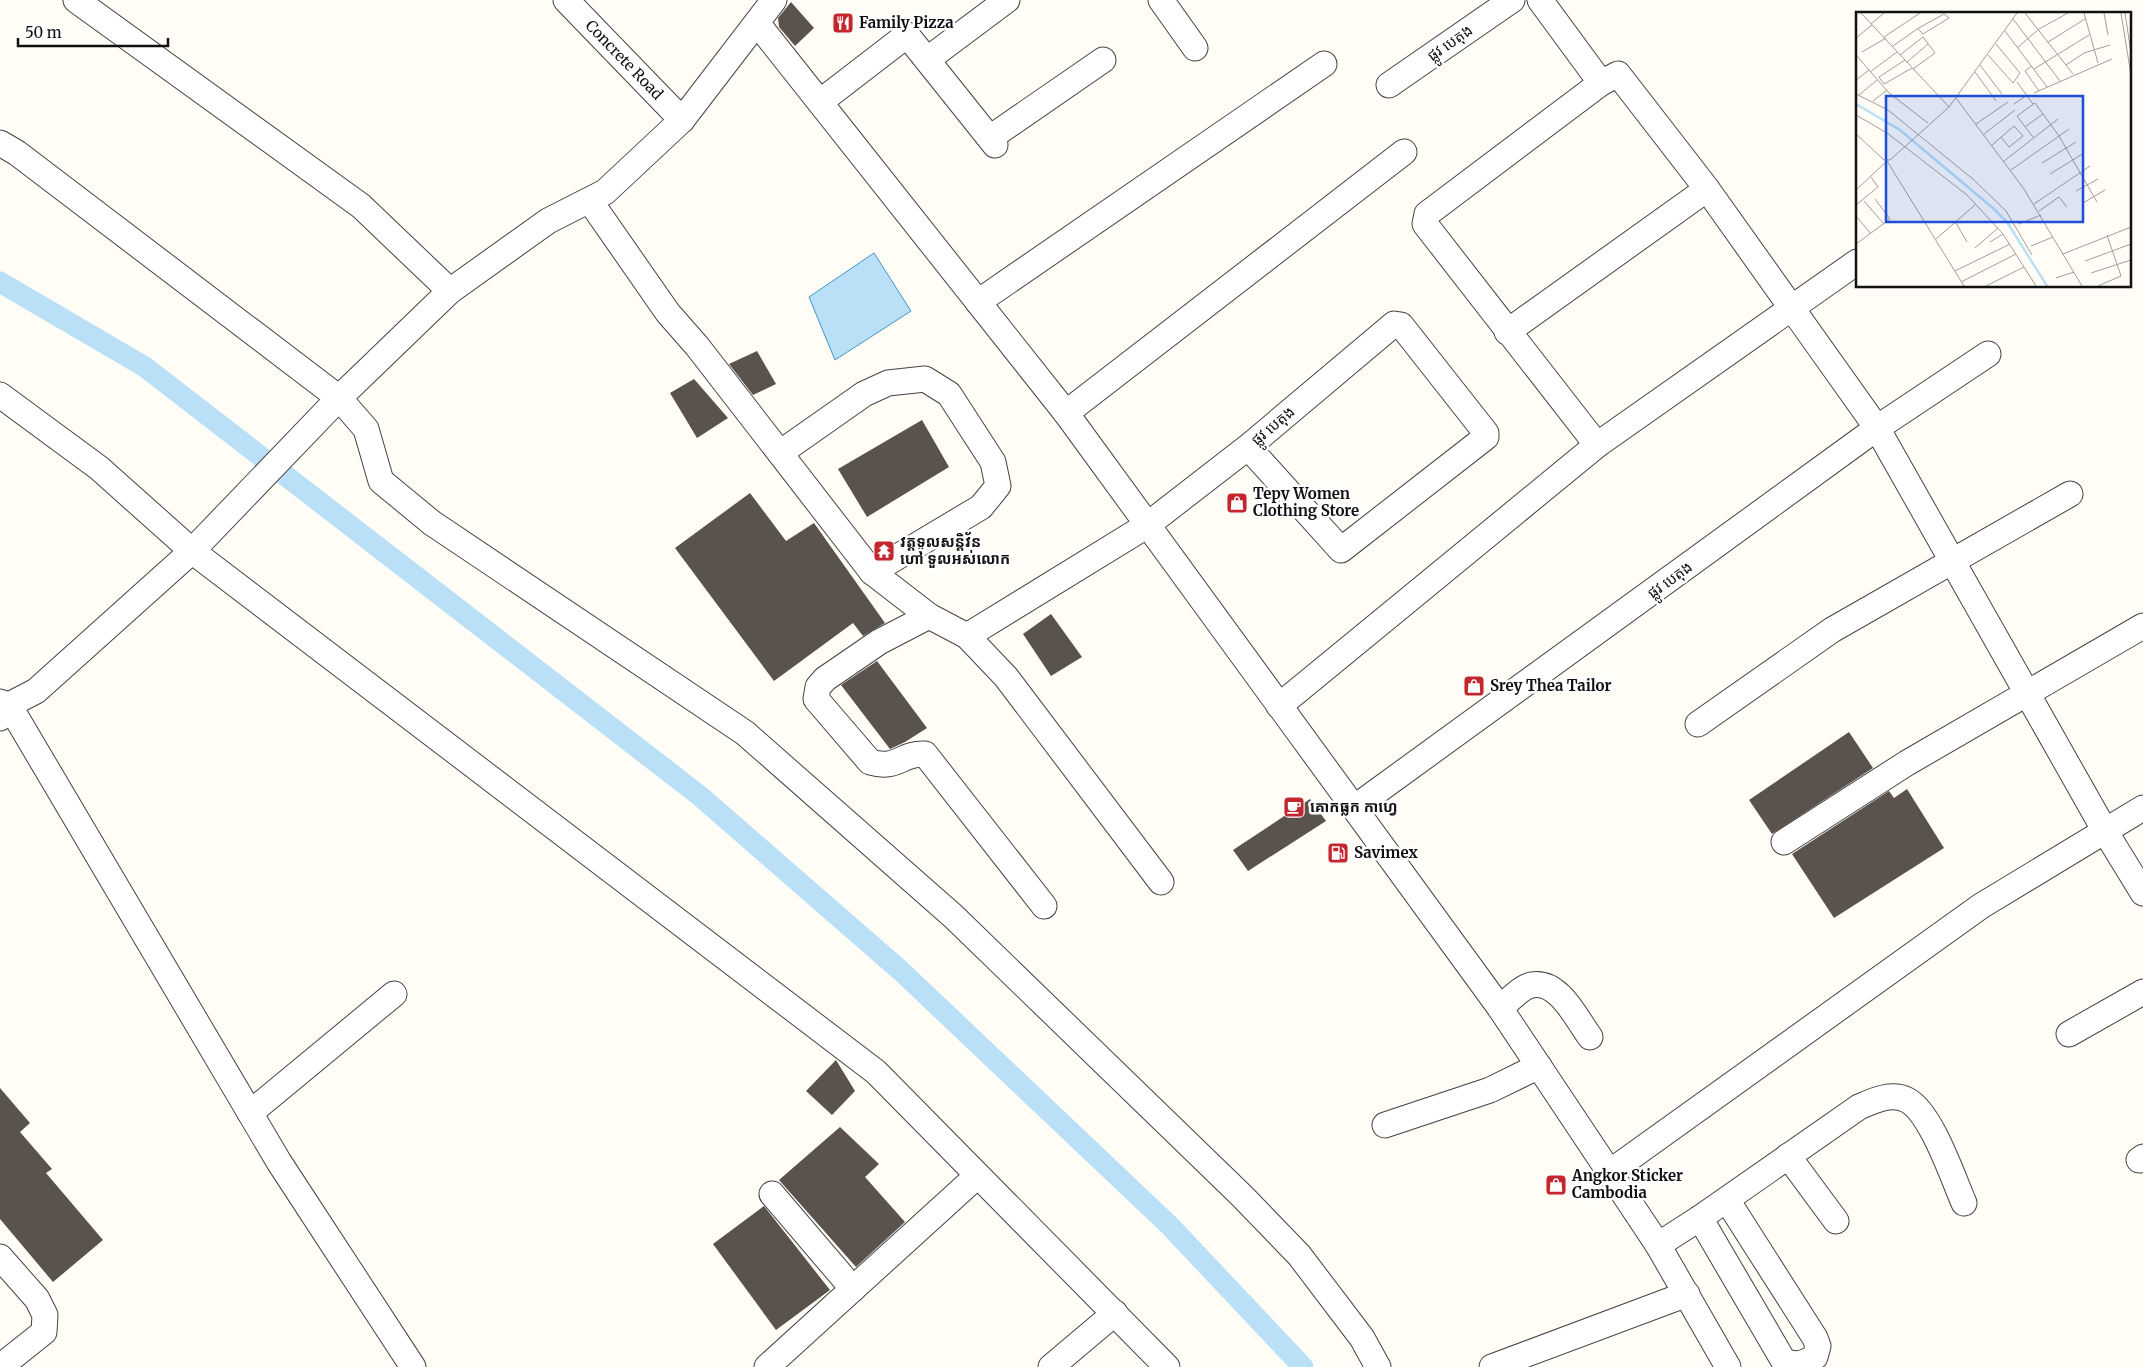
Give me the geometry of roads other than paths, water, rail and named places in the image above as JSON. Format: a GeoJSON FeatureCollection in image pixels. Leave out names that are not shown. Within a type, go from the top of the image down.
{"type":"FeatureCollection","features":[{"type":"Feature","properties":{"kind":"street"},"geometry":{"type":"LineString","coordinates":[[76,0],[361,206],[450,291]]}},
{"type":"Feature","properties":{"kind":"street","name":"Concrete Road"},"geometry":{"type":"LineString","coordinates":[[566,0],[682,120]]}},
{"type":"Feature","properties":{"kind":"street"},"geometry":{"type":"LineString","coordinates":[[413,1367],[279,1162],[3,708],[36,691],[199,543],[333,404],[450,291],[548,221],[605,192],[682,120],[774,0]]}},
{"type":"Feature","properties":{"kind":"street"},"geometry":{"type":"LineString","coordinates":[[928,60],[1006,0]]}},
{"type":"Feature","properties":{"kind":"street"},"geometry":{"type":"LineString","coordinates":[[1161,0],[1195,48]]}},
{"type":"Feature","properties":{"kind":"street","name":"ផ្លូវ បេតុង"},"geometry":{"type":"LineString","coordinates":[[1389,85],[1512,0]]}},
{"type":"Feature","properties":{"kind":"street"},"geometry":{"type":"LineString","coordinates":[[1540,0],[1601,83]]}},
{"type":"Feature","properties":{"kind":"street"},"geometry":{"type":"LineString","coordinates":[[757,23],[1066,413],[1146,526],[1500,1008],[1658,1245],[1728,1367]]}},
{"type":"Feature","properties":{"kind":"street"},"geometry":{"type":"LineString","coordinates":[[820,102],[907,35],[992,141],[1103,60]]}},
{"type":"Feature","properties":{"kind":"street"},"geometry":{"type":"LineString","coordinates":[[978,302],[1324,64]]}},
{"type":"Feature","properties":{"kind":"street"},"geometry":{"type":"LineString","coordinates":[[1597,445],[1507,332],[1425,224],[1424,218],[1601,83],[1618,74],[1707,189],[1877,428],[2105,831],[2143,893]]}},
{"type":"Feature","properties":{"kind":"street"},"geometry":{"type":"LineString","coordinates":[[0,143],[17,153],[366,429],[381,481],[432,523],[745,733],[953,916],[1228,1183],[1299,1255],[1362,1338],[1378,1367]]}},
{"type":"Feature","properties":{"kind":"street"},"geometry":{"type":"LineString","coordinates":[[1066,413],[1404,152]]}},
{"type":"Feature","properties":{"kind":"street"},"geometry":{"type":"LineString","coordinates":[[1507,332],[1707,189]]}},
{"type":"Feature","properties":{"kind":"street"},"geometry":{"type":"LineString","coordinates":[[590,201],[668,313],[697,346],[872,572],[929,616],[967,636],[1006,678],[1161,882]]}},
{"type":"Feature","properties":{"kind":"street"},"geometry":{"type":"LineString","coordinates":[[1279,706],[1597,445],[1856,263]]}},
{"type":"Feature","properties":{"kind":"street","name":"ផ្លូវ បេតុង"},"geometry":{"type":"LineString","coordinates":[[967,636],[1146,526],[1248,447],[1398,323],[1486,430],[1486,437],[1341,550],[1248,447]]}},
{"type":"Feature","properties":{"kind":"street","name":"ផ្លូវ បេតុង"},"geometry":{"type":"LineString","coordinates":[[1354,808],[1703,557],[1877,428],[1988,354]]}},
{"type":"Feature","properties":{"kind":"street"},"geometry":{"type":"LineString","coordinates":[[780,454],[864,394],[888,383],[925,378],[949,394],[993,462],[998,486],[982,508],[872,572]]}},
{"type":"Feature","properties":{"kind":"street"},"geometry":{"type":"LineString","coordinates":[[0,395],[199,543],[876,1072],[1167,1367]]}},
{"type":"Feature","properties":{"kind":"street"},"geometry":{"type":"LineString","coordinates":[[1698,724],[1832,630],[2070,494]]}},
{"type":"Feature","properties":{"kind":"street"},"geometry":{"type":"LineString","coordinates":[[929,616],[879,642],[825,679],[818,687],[816,699],[870,762],[883,766],[893,765],[914,754],[925,754],[1044,906]]}},
{"type":"Feature","properties":{"kind":"street"},"geometry":{"type":"LineString","coordinates":[[1784,842],[1907,763],[2028,695],[2143,626]]}},
{"type":"Feature","properties":{"kind":"street"},"geometry":{"type":"LineString","coordinates":[[1610,1172],[1981,906],[2143,808]]}},
{"type":"Feature","properties":{"kind":"street"},"geometry":{"type":"LineString","coordinates":[[1500,1008],[1530,985],[1544,985],[1556,990],[1590,1037]]}},
{"type":"Feature","properties":{"kind":"street"},"geometry":{"type":"LineString","coordinates":[[2069,1034],[2143,992]]}},
{"type":"Feature","properties":{"kind":"street"},"geometry":{"type":"LineString","coordinates":[[250,1113],[394,994]]}},
{"type":"Feature","properties":{"kind":"street"},"geometry":{"type":"LineString","coordinates":[[1385,1125],[1490,1090],[1539,1066]]}},
{"type":"Feature","properties":{"kind":"street"},"geometry":{"type":"LineString","coordinates":[[1658,1245],[1727,1200],[1859,1107],[1882,1097],[1906,1100],[1926,1118],[1964,1203]]}},
{"type":"Feature","properties":{"kind":"street"},"geometry":{"type":"LineString","coordinates":[[1788,1156],[1836,1221]]}},
{"type":"Feature","properties":{"kind":"street"},"geometry":{"type":"LineString","coordinates":[[767,1367],[977,1176]]}},
{"type":"Feature","properties":{"kind":"street"},"geometry":{"type":"LineString","coordinates":[[772,1194],[853,1289]]}},
{"type":"Feature","properties":{"kind":"street"},"geometry":{"type":"LineString","coordinates":[[1700,1218],[1784,1360],[1790,1364],[1804,1364],[1816,1357],[1818,1346],[1815,1338],[1727,1200]]}},
{"type":"Feature","properties":{"kind":"street"},"geometry":{"type":"LineString","coordinates":[[0,1257],[37,1299],[44,1315],[44,1332],[0,1367]]}},
{"type":"Feature","properties":{"kind":"street"},"geometry":{"type":"LineString","coordinates":[[1492,1367],[1687,1294]]}},
{"type":"Feature","properties":{"kind":"street"},"geometry":{"type":"LineString","coordinates":[[1051,1367],[1115,1313]]}},
{"type":"Feature","properties":{"kind":"water"},"geometry":{"type":"Polygon","coordinates":[[[874,253],[911,311],[835,360],[809,297],[874,253]]]}},
{"type":"Feature","properties":{"kind":"waterway"},"geometry":{"type":"LineString","coordinates":[[0,282],[145,367],[700,796],[901,971],[1169,1225],[1303,1367]]}},
{"type":"Feature","properties":{"kind":"place","name":"Family Pizza"},"geometry":{"type":"Point","coordinates":[843,23]}},
{"type":"Feature","properties":{"kind":"place","name":"Tepy Women Clothing Store"},"geometry":{"type":"Point","coordinates":[1237,503]}},
{"type":"Feature","properties":{"kind":"place","name":"វត្តទូលសន្តិវ័ន ហៅ ទួលអស់លោក"},"geometry":{"type":"Point","coordinates":[884,551]}},
{"type":"Feature","properties":{"kind":"place","name":"Srey Thea Tailor"},"geometry":{"type":"Point","coordinates":[1474,686]}},
{"type":"Feature","properties":{"kind":"place","name":"គោកធ្លក កាហ្វេ"},"geometry":{"type":"Point","coordinates":[1294,807]}},
{"type":"Feature","properties":{"kind":"place","name":"Savimex"},"geometry":{"type":"Point","coordinates":[1338,853]}},
{"type":"Feature","properties":{"kind":"place","name":"Angkor Sticker Cambodia"},"geometry":{"type":"Point","coordinates":[1556,1185]}}]}
